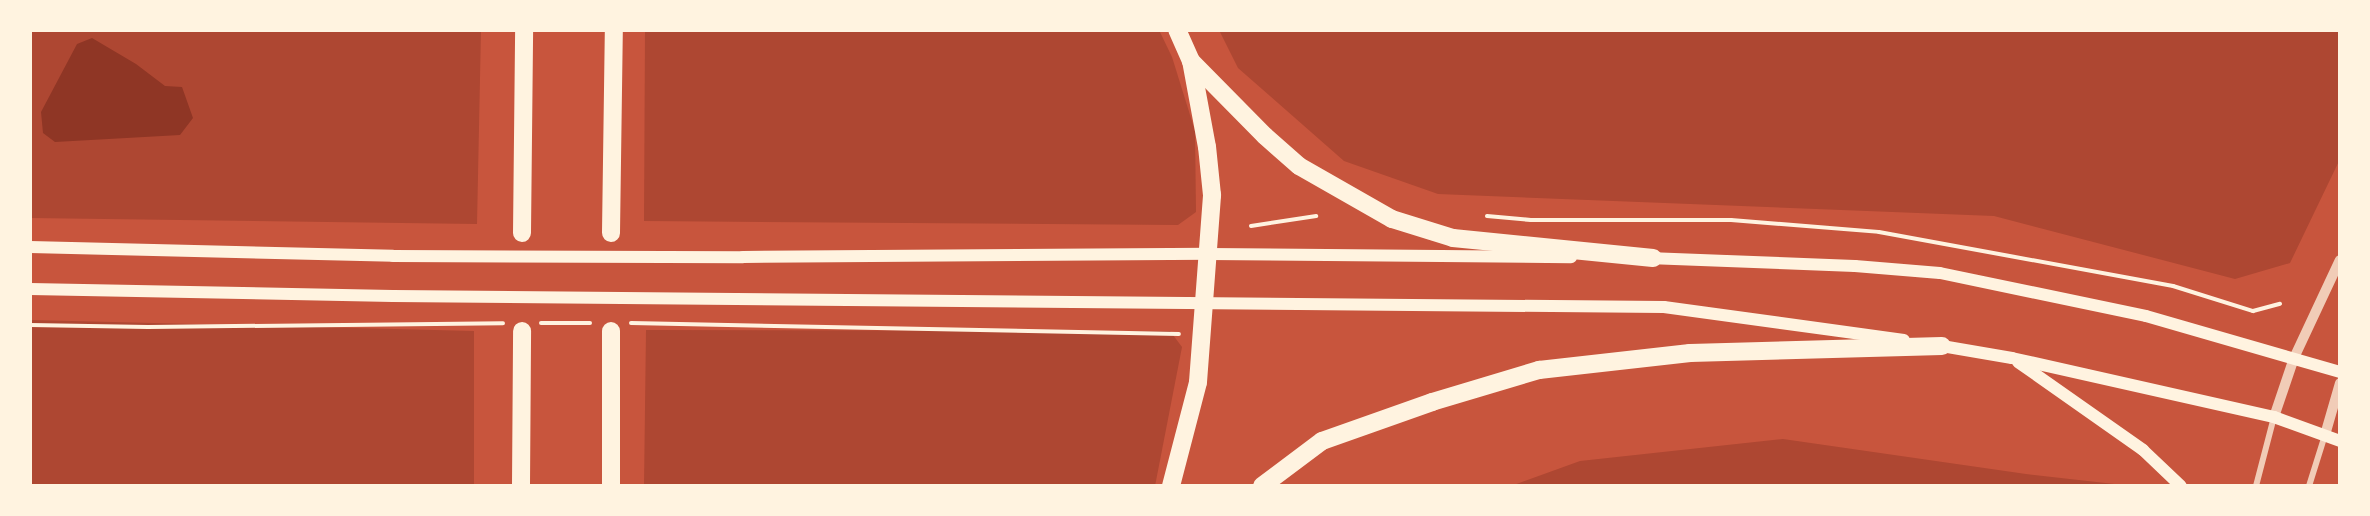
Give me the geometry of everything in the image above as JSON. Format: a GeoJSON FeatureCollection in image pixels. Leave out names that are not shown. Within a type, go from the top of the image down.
{"type":"FeatureCollection","features":[{"type":"Feature","properties":{"kind":"highway"},"geometry":{"type":"LineString","coordinates":[[522,233],[524,30]]}},
{"type":"Feature","properties":{"kind":"highway"},"geometry":{"type":"LineString","coordinates":[[611,233],[614,30]]}},
{"type":"Feature","properties":{"kind":"highway"},"geometry":{"type":"LineString","coordinates":[[1171,486],[1198,382],[1212,195],[1191,61],[1176,30]]}},
{"type":"Feature","properties":{"kind":"highway"},"geometry":{"type":"LineString","coordinates":[[1191,61],[1265,136],[1299,166],[1392,219],[1453,238],[1653,258]]}},
{"type":"Feature","properties":{"kind":"highway"},"geometry":{"type":"LineString","coordinates":[[521,325],[521,486]]}},
{"type":"Feature","properties":{"kind":"highway"},"geometry":{"type":"LineString","coordinates":[[611,486],[613,326]]}},
{"type":"Feature","properties":{"kind":"highway"},"geometry":{"type":"LineString","coordinates":[[1262,486],[1323,441],[1432,402],[1539,370],[1690,353],[1942,346]]}},
{"type":"Feature","properties":{"kind":"main road"},"geometry":{"type":"LineString","coordinates":[[30,247],[393,256],[743,257],[1209,254],[1653,258],[1855,266],[1940,273],[2146,316],[2340,372]]}},
{"type":"Feature","properties":{"kind":"main road"},"geometry":{"type":"LineString","coordinates":[[30,289],[393,296],[742,298],[1205,305],[1664,307],[2012,358],[2274,417],[2340,441]]}},
{"type":"Feature","properties":{"kind":"main road"},"geometry":{"type":"LineString","coordinates":[[2012,358],[2143,450],[2181,486]]}},
{"type":"Feature","properties":{"kind":"street"},"geometry":{"type":"LineString","coordinates":[[2256,486],[2274,417],[2294,358],[2340,260]]}},
{"type":"Feature","properties":{"kind":"street"},"geometry":{"type":"LineString","coordinates":[[2309,486],[2340,383]]}},
{"type":"Feature","properties":{"kind":"path"},"geometry":{"type":"LineString","coordinates":[[1251,226],[1316,216]]}},
{"type":"Feature","properties":{"kind":"path"},"geometry":{"type":"LineString","coordinates":[[1479,216],[1531,220],[1731,220],[1879,232],[2173,286],[2253,310],[2280,304]]}},
{"type":"Feature","properties":{"kind":"path"},"geometry":{"type":"LineString","coordinates":[[30,325],[148,327],[392,322],[613,326],[742,324],[1179,333]]}},
{"type":"Feature","properties":{"kind":"shaded area"},"geometry":{"type":"Polygon","coordinates":[[[30,30],[481,30],[477,224],[30,218],[30,30]]]}},
{"type":"Feature","properties":{"kind":"shaded area"},"geometry":{"type":"Polygon","coordinates":[[[645,30],[1159,30],[1172,57],[1195,131],[1196,212],[1178,225],[644,221],[645,30]]]}},
{"type":"Feature","properties":{"kind":"shaded area"},"geometry":{"type":"Polygon","coordinates":[[[1219,30],[2340,30],[2340,159],[2290,263],[2235,279],[1994,216],[1438,194],[1344,161],[1238,68],[1219,30]]]}},
{"type":"Feature","properties":{"kind":"shaded area"},"geometry":{"type":"Polygon","coordinates":[[[92,38],[136,64],[165,86],[182,87],[193,118],[180,135],[55,142],[43,133],[41,112],[77,44],[92,38]]]}},
{"type":"Feature","properties":{"kind":"shaded area"},"geometry":{"type":"Polygon","coordinates":[[[30,320],[474,331],[474,486],[30,486],[30,320]]]}},
{"type":"Feature","properties":{"kind":"shaded area"},"geometry":{"type":"Polygon","coordinates":[[[646,330],[1170,331],[1182,347],[1155,486],[644,486],[646,330]]]}},
{"type":"Feature","properties":{"kind":"shaded area"},"geometry":{"type":"Polygon","coordinates":[[[1783,439],[2026,474],[2132,486],[1511,486],[1580,461],[1783,439]]]}}]}
